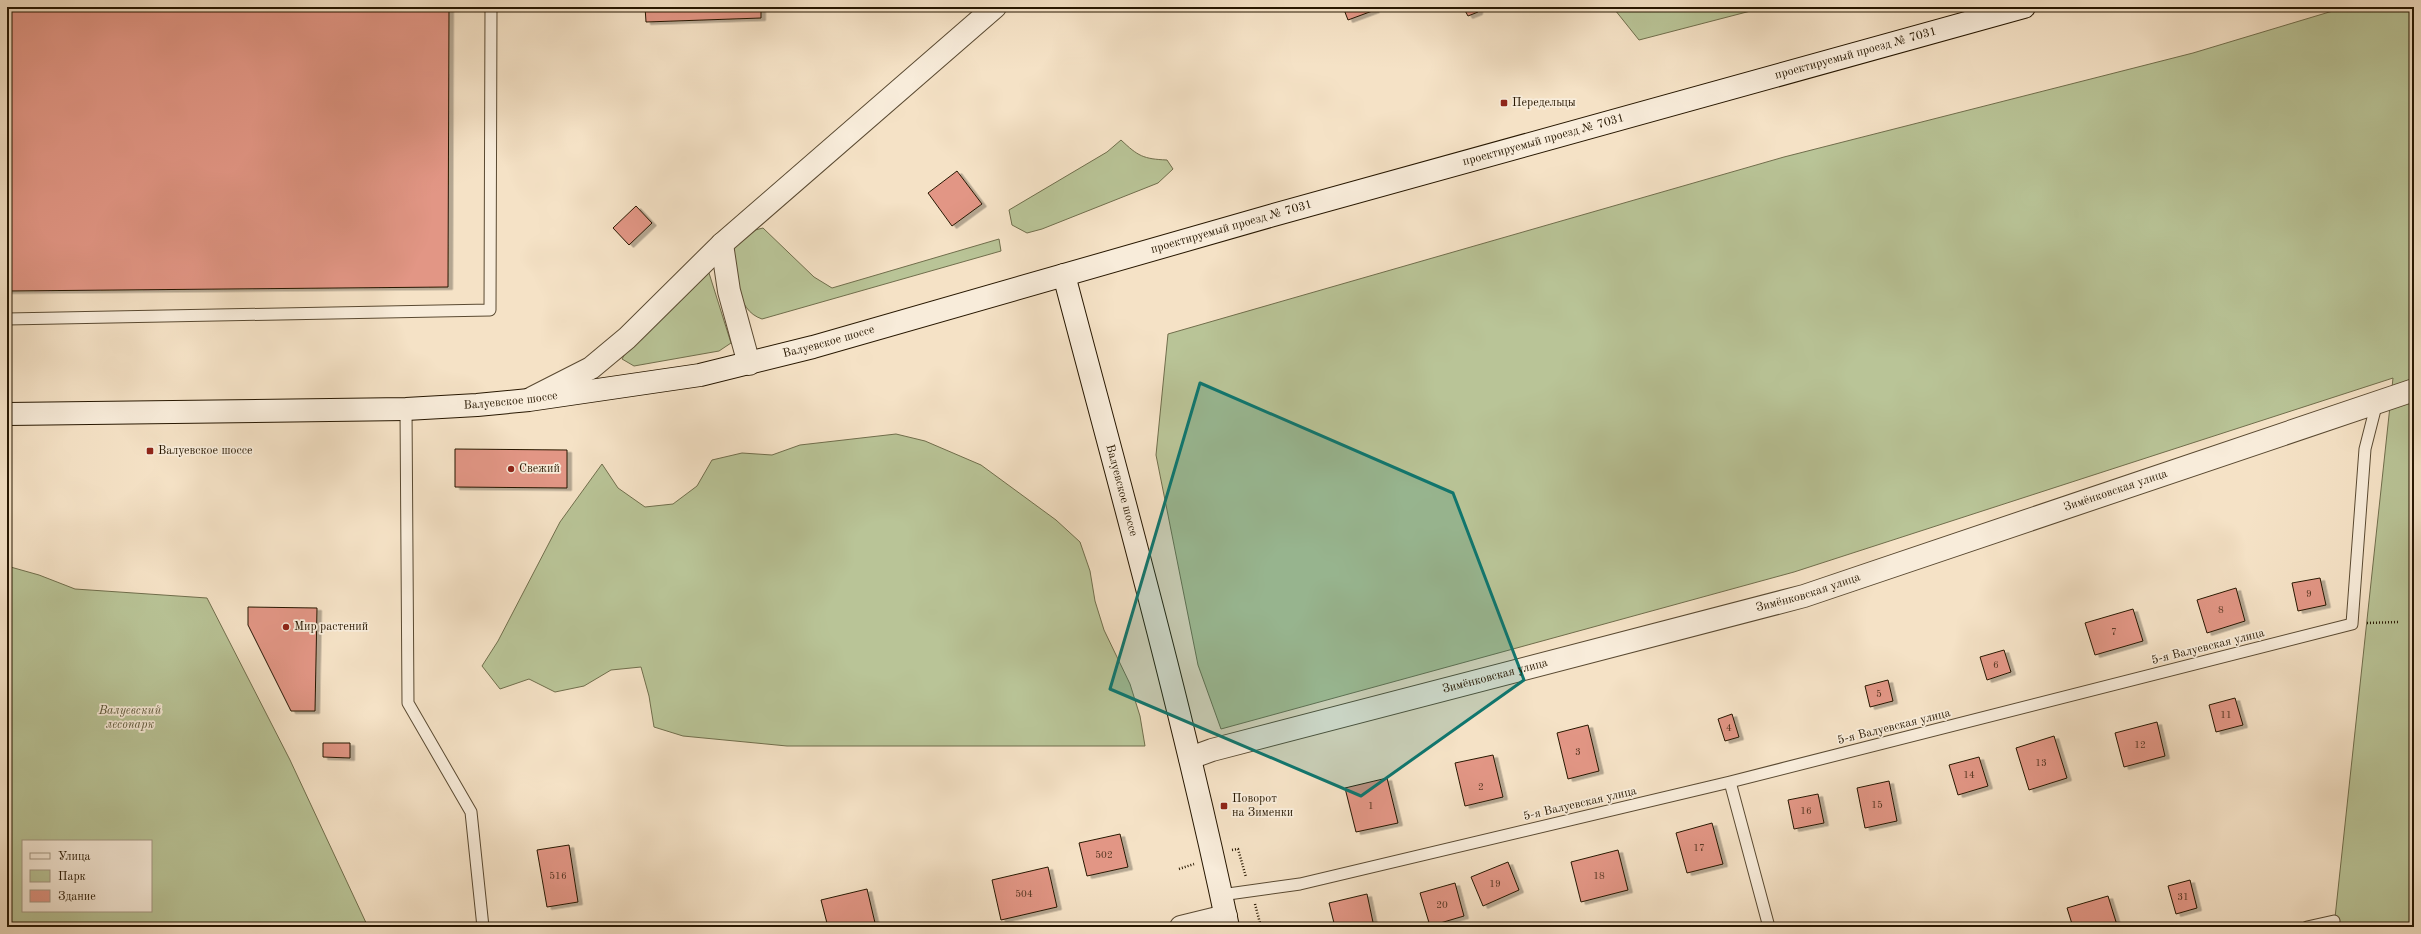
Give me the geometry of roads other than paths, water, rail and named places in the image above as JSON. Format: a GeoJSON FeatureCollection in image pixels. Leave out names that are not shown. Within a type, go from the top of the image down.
{"type":"FeatureCollection","features":[{"type":"Feature","properties":{"kind":"street"},"geometry":{"type":"LineString","coordinates":[[529,400],[591,368],[627,338],[722,244],[996,7]]}},
{"type":"Feature","properties":{"kind":"street","name":"проектируемый проезд № 7031"},"geometry":{"type":"LineString","coordinates":[[1064,275],[2024,7]]}},
{"type":"Feature","properties":{"kind":"street"},"geometry":{"type":"LineString","coordinates":[[722,244],[729,291],[749,364]]}},
{"type":"Feature","properties":{"kind":"street","name":"Валуевское шоссе"},"geometry":{"type":"LineString","coordinates":[[7,414],[406,409],[529,400],[700,375],[749,364],[1064,275],[1190,758],[1210,840],[1227,922]]}},
{"type":"Feature","properties":{"kind":"street","name":"Зимёнковская улица"},"geometry":{"type":"LineString","coordinates":[[1190,758],[1212,750],[1804,596],[2378,400],[2414,390]]}},
{"type":"Feature","properties":{"kind":"street"},"geometry":{"type":"LineString","coordinates":[[1181,927],[1227,922]]}},
{"type":"Feature","properties":{"kind":"lane"},"geometry":{"type":"LineString","coordinates":[[7,319],[490,310],[491,7]]}},
{"type":"Feature","properties":{"kind":"lane","name":"5-я Валуевская улица"},"geometry":{"type":"LineString","coordinates":[[1221,895],[1300,884],[1730,782],[2352,624],[2366,449],[2378,400]]}},
{"type":"Feature","properties":{"kind":"lane"},"geometry":{"type":"LineString","coordinates":[[406,409],[408,703],[470,812],[482,927]]}},
{"type":"Feature","properties":{"kind":"lane"},"geometry":{"type":"LineString","coordinates":[[1730,782],[1769,927]]}},
{"type":"Feature","properties":{"kind":"lane"},"geometry":{"type":"LineString","coordinates":[[2308,927],[2334,921]]}},
{"type":"Feature","properties":{"kind":"place","name":"Передельцы"},"geometry":{"type":"Point","coordinates":[1504,103]}},
{"type":"Feature","properties":{"kind":"place","name":"Валуевское шоссе"},"geometry":{"type":"Point","coordinates":[150,451]}},
{"type":"Feature","properties":{"kind":"place","name":"Свежий"},"geometry":{"type":"Point","coordinates":[511,469]}},
{"type":"Feature","properties":{"kind":"place","name":"Мир растений"},"geometry":{"type":"Point","coordinates":[286,627]}},
{"type":"Feature","properties":{"kind":"place","name":"Поворот на Зименки"},"geometry":{"type":"Point","coordinates":[1224,806]}},
{"type":"Feature","properties":{"kind":"park label","name":"Валуевский лесопарк"},"geometry":{"type":"Point","coordinates":[130,718]}}]}
